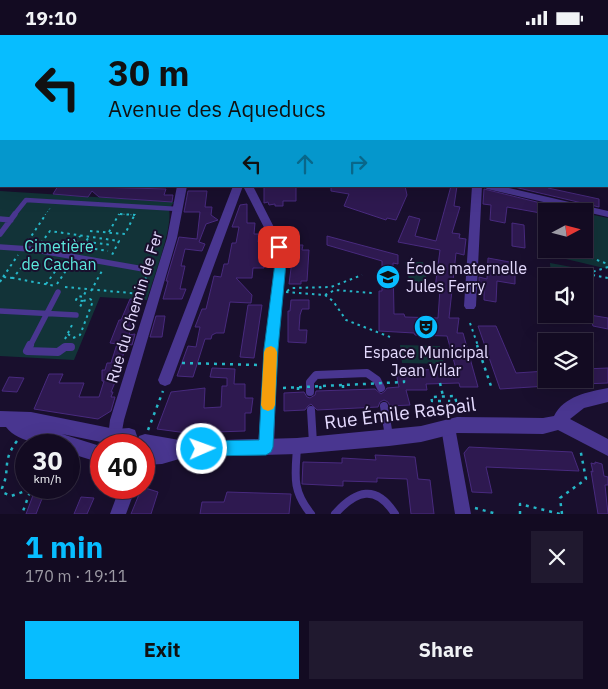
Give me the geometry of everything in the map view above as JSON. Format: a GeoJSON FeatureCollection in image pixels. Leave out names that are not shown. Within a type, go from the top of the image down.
{"type":"FeatureCollection","features":[{"type":"Feature","properties":{"kind":"street","name":"Rue du Chemin de Fer"},"geometry":{"type":"LineString","coordinates":[[128,434],[117,420],[170,246],[182,187]]}},
{"type":"Feature","properties":{"kind":"street"},"geometry":{"type":"LineString","coordinates":[[164,385],[238,187]]}},
{"type":"Feature","properties":{"kind":"street"},"geometry":{"type":"LineString","coordinates":[[249,187],[279,247],[281,257],[271,349],[266,447]]}},
{"type":"Feature","properties":{"kind":"street"},"geometry":{"type":"LineString","coordinates":[[470,306],[477,187]]}},
{"type":"Feature","properties":{"kind":"street"},"geometry":{"type":"LineString","coordinates":[[491,187],[608,214]]}},
{"type":"Feature","properties":{"kind":"street"},"geometry":{"type":"LineString","coordinates":[[608,395],[588,400],[565,410],[560,422],[608,448]]}},
{"type":"Feature","properties":{"kind":"street"},"geometry":{"type":"LineString","coordinates":[[5,420],[24,430],[90,451]]}},
{"type":"Feature","properties":{"kind":"street","name":"Rue Émile Raspail"},"geometry":{"type":"LineString","coordinates":[[5,420],[31,420],[97,434]]}},
{"type":"Feature","properties":{"kind":"street","name":"Rue Émile Raspail"},"geometry":{"type":"LineString","coordinates":[[155,452],[162,456],[186,449],[305,445],[389,438],[471,424],[543,426],[560,422]]}},
{"type":"Feature","properties":{"kind":"street"},"geometry":{"type":"LineString","coordinates":[[448,427],[468,511]]}},
{"type":"Feature","properties":{"kind":"street"},"geometry":{"type":"LineString","coordinates":[[118,514],[124,499]]}},
{"type":"Feature","properties":{"kind":"lane"},"geometry":{"type":"LineString","coordinates":[[0,234],[26,200],[178,209]]}},
{"type":"Feature","properties":{"kind":"lane"},"geometry":{"type":"LineString","coordinates":[[0,219],[11,220]]}},
{"type":"Feature","properties":{"kind":"lane"},"geometry":{"type":"LineString","coordinates":[[0,247],[36,250],[149,270]]}},
{"type":"Feature","properties":{"kind":"lane"},"geometry":{"type":"LineString","coordinates":[[58,293],[27,351],[58,352],[71,347]]}},
{"type":"Feature","properties":{"kind":"lane"},"geometry":{"type":"LineString","coordinates":[[0,311],[76,315]]}},
{"type":"Feature","properties":{"kind":"lane"},"geometry":{"type":"LineString","coordinates":[[310,392],[312,377],[316,375],[367,373],[377,380],[381,388]]}},
{"type":"Feature","properties":{"kind":"lane"},"geometry":{"type":"LineString","coordinates":[[384,406],[389,438]]}},
{"type":"Feature","properties":{"kind":"lane"},"geometry":{"type":"LineString","coordinates":[[311,410],[295,485],[296,495],[311,514]]}},
{"type":"Feature","properties":{"kind":"lane"},"geometry":{"type":"LineString","coordinates":[[335,514],[349,497],[358,494],[372,494],[384,500],[394,514]]}},
{"type":"Feature","properties":{"kind":"path"},"geometry":{"type":"LineString","coordinates":[[0,282],[55,201]]}},
{"type":"Feature","properties":{"kind":"path"},"geometry":{"type":"LineString","coordinates":[[90,231],[125,233],[140,207]]}},
{"type":"Feature","properties":{"kind":"path"},"geometry":{"type":"LineString","coordinates":[[109,232],[122,209]]}},
{"type":"Feature","properties":{"kind":"path"},"geometry":{"type":"LineString","coordinates":[[119,214],[135,215]]}},
{"type":"Feature","properties":{"kind":"path"},"geometry":{"type":"LineString","coordinates":[[593,220],[599,221]]}},
{"type":"Feature","properties":{"kind":"path"},"geometry":{"type":"LineString","coordinates":[[13,279],[50,231],[120,241],[90,291]]}},
{"type":"Feature","properties":{"kind":"path"},"geometry":{"type":"LineString","coordinates":[[86,241],[112,245]]}},
{"type":"Feature","properties":{"kind":"path"},"geometry":{"type":"LineString","coordinates":[[84,253],[91,242]]}},
{"type":"Feature","properties":{"kind":"path"},"geometry":{"type":"LineString","coordinates":[[82,247],[108,251]]}},
{"type":"Feature","properties":{"kind":"path"},"geometry":{"type":"LineString","coordinates":[[593,258],[608,266]]}},
{"type":"Feature","properties":{"kind":"path"},"geometry":{"type":"LineString","coordinates":[[608,266],[592,272],[593,275],[608,277]]}},
{"type":"Feature","properties":{"kind":"path"},"geometry":{"type":"LineString","coordinates":[[3,277],[90,291],[141,295],[149,270]]}},
{"type":"Feature","properties":{"kind":"path"},"geometry":{"type":"LineString","coordinates":[[292,288],[332,287],[362,275]]}},
{"type":"Feature","properties":{"kind":"path"},"geometry":{"type":"LineString","coordinates":[[68,334],[73,338],[81,333],[94,302],[90,299],[76,300],[78,296],[83,297],[87,290]]}},
{"type":"Feature","properties":{"kind":"path"},"geometry":{"type":"LineString","coordinates":[[292,292],[325,295],[335,291],[372,293]]}},
{"type":"Feature","properties":{"kind":"path"},"geometry":{"type":"LineString","coordinates":[[325,295],[333,301],[346,320],[390,337]]}},
{"type":"Feature","properties":{"kind":"path"},"geometry":{"type":"LineString","coordinates":[[60,350],[83,301]]}},
{"type":"Feature","properties":{"kind":"path"},"geometry":{"type":"LineString","coordinates":[[470,323],[492,389]]}},
{"type":"Feature","properties":{"kind":"path"},"geometry":{"type":"LineString","coordinates":[[180,363],[262,365]]}},
{"type":"Feature","properties":{"kind":"path"},"geometry":{"type":"LineString","coordinates":[[284,388],[404,382],[404,375]]}},
{"type":"Feature","properties":{"kind":"path"},"geometry":{"type":"LineString","coordinates":[[440,383],[443,396]]}},
{"type":"Feature","properties":{"kind":"path"},"geometry":{"type":"LineString","coordinates":[[138,434],[164,385]]}},
{"type":"Feature","properties":{"kind":"path"},"geometry":{"type":"LineString","coordinates":[[320,386],[321,390]]}},
{"type":"Feature","properties":{"kind":"path"},"geometry":{"type":"LineString","coordinates":[[441,401],[432,401],[431,397],[455,396],[456,401],[448,401]]}},
{"type":"Feature","properties":{"kind":"path"},"geometry":{"type":"LineString","coordinates":[[15,444],[7,458],[5,470],[7,477],[2,488],[4,493],[11,496],[15,495]]}},
{"type":"Feature","properties":{"kind":"path"},"geometry":{"type":"LineString","coordinates":[[520,514],[520,504],[561,514],[560,498],[586,479],[580,448]]}},
{"type":"Feature","properties":{"kind":"path"},"geometry":{"type":"LineString","coordinates":[[22,514],[27,499]]}},
{"type":"Feature","properties":{"kind":"path"},"geometry":{"type":"LineString","coordinates":[[468,511],[497,514]]}},
{"type":"Feature","properties":{"kind":"green space","name":"Cimetière de Cachan"},"geometry":{"type":"Polygon","coordinates":[[[0,191],[174,202],[169,209],[168,229],[162,254],[147,300],[100,297],[74,360],[0,356],[0,191]]]}},
{"type":"Feature","properties":{"kind":"green space"},"geometry":{"type":"Polygon","coordinates":[[[593,215],[608,218],[608,269],[566,259],[593,258],[593,215]]]}},
{"type":"Feature","properties":{"kind":"green space"},"geometry":{"type":"Polygon","coordinates":[[[405,262],[423,262],[429,289],[411,289],[405,262]]]}},
{"type":"Feature","properties":{"kind":"green space"},"geometry":{"type":"Polygon","coordinates":[[[550,263],[577,268],[550,268],[550,263]]]}},
{"type":"Feature","properties":{"kind":"green space"},"geometry":{"type":"Polygon","coordinates":[[[400,345],[440,346],[444,364],[402,363],[400,345]]]}},
{"type":"Feature","properties":{"kind":"building"},"geometry":{"type":"Polygon","coordinates":[[[57,187],[94,187],[166,189],[164,195],[173,195],[172,202],[99,197],[92,191],[88,197],[53,194],[57,187]]]}},
{"type":"Feature","properties":{"kind":"building"},"geometry":{"type":"Polygon","coordinates":[[[264,187],[296,187],[296,201],[283,201],[283,206],[269,205],[268,202],[264,203],[264,187]]]}},
{"type":"Feature","properties":{"kind":"building"},"geometry":{"type":"Polygon","coordinates":[[[331,187],[405,187],[407,195],[396,220],[387,218],[386,220],[344,206],[349,194],[331,191],[331,187]]]}},
{"type":"Feature","properties":{"kind":"building"},"geometry":{"type":"Polygon","coordinates":[[[451,187],[457,187],[454,206],[460,207],[452,233],[460,234],[459,238],[466,239],[464,255],[456,253],[449,318],[459,318],[457,333],[463,333],[478,387],[460,387],[459,383],[426,384],[427,390],[406,390],[410,405],[390,406],[384,400],[380,402],[378,407],[317,410],[311,404],[305,410],[284,411],[284,393],[304,392],[310,398],[315,395],[316,391],[375,389],[381,394],[387,388],[399,387],[395,368],[415,370],[456,369],[447,336],[379,331],[379,291],[382,291],[382,261],[327,245],[327,236],[398,255],[398,264],[393,263],[394,314],[404,314],[405,317],[438,318],[440,289],[435,288],[440,250],[398,242],[409,216],[420,219],[415,236],[436,241],[451,187]]]}},
{"type":"Feature","properties":{"kind":"building"},"geometry":{"type":"Polygon","coordinates":[[[514,187],[548,187],[599,199],[599,207],[593,206],[593,203],[582,203],[514,187]]]}},
{"type":"Feature","properties":{"kind":"building"},"geometry":{"type":"Polygon","coordinates":[[[484,189],[541,203],[538,203],[538,213],[507,207],[505,223],[490,220],[491,205],[483,204],[484,189]]]}},
{"type":"Feature","properties":{"kind":"building"},"geometry":{"type":"Polygon","coordinates":[[[188,191],[207,191],[205,207],[212,207],[211,215],[218,220],[206,224],[199,242],[205,244],[202,251],[185,249],[181,266],[185,266],[180,289],[186,289],[182,299],[163,299],[168,281],[166,281],[179,237],[197,239],[200,212],[184,212],[188,191]]]}},
{"type":"Feature","properties":{"kind":"building"},"geometry":{"type":"Polygon","coordinates":[[[247,204],[247,223],[255,223],[254,234],[259,234],[258,242],[263,242],[262,249],[266,249],[264,268],[253,268],[252,278],[236,278],[252,295],[251,303],[230,302],[224,333],[216,333],[212,335],[211,339],[205,339],[193,377],[177,376],[188,346],[196,347],[200,327],[195,327],[202,309],[206,309],[214,276],[221,277],[224,264],[228,264],[232,243],[236,243],[239,227],[232,227],[240,205],[247,204]]]}},
{"type":"Feature","properties":{"kind":"building"},"geometry":{"type":"Polygon","coordinates":[[[512,223],[524,225],[525,248],[512,246],[512,223]]]}},
{"type":"Feature","properties":{"kind":"building"},"geometry":{"type":"Polygon","coordinates":[[[294,245],[303,245],[302,250],[309,250],[307,281],[301,281],[301,284],[289,284],[294,245]]]}},
{"type":"Feature","properties":{"kind":"building"},"geometry":{"type":"Polygon","coordinates":[[[488,258],[515,263],[515,284],[497,281],[496,302],[484,300],[484,288],[479,287],[479,277],[487,279],[488,258]]]}},
{"type":"Feature","properties":{"kind":"building"},"geometry":{"type":"Polygon","coordinates":[[[130,299],[140,300],[129,335],[135,334],[132,345],[126,344],[121,363],[123,363],[111,392],[113,392],[111,397],[115,397],[111,411],[98,419],[34,409],[49,374],[63,374],[59,383],[84,383],[79,397],[99,397],[104,381],[102,381],[102,370],[105,370],[107,363],[111,363],[117,344],[110,343],[130,299]]]}},
{"type":"Feature","properties":{"kind":"building"},"geometry":{"type":"Polygon","coordinates":[[[291,300],[309,300],[309,309],[302,309],[300,315],[299,330],[307,330],[306,343],[288,342],[288,311],[290,311],[291,300]]]}},
{"type":"Feature","properties":{"kind":"building"},"geometry":{"type":"Polygon","coordinates":[[[248,305],[262,305],[254,358],[240,357],[248,305]]]}},
{"type":"Feature","properties":{"kind":"building"},"geometry":{"type":"Polygon","coordinates":[[[156,316],[165,316],[162,337],[150,337],[156,316]]]}},
{"type":"Feature","properties":{"kind":"building"},"geometry":{"type":"Polygon","coordinates":[[[593,316],[608,318],[608,329],[593,326],[593,316]]]}},
{"type":"Feature","properties":{"kind":"building"},"geometry":{"type":"Polygon","coordinates":[[[478,326],[496,326],[516,373],[538,372],[538,387],[500,389],[478,326]]]}},
{"type":"Feature","properties":{"kind":"building"},"geometry":{"type":"Polygon","coordinates":[[[212,368],[235,369],[234,384],[245,384],[245,398],[253,398],[251,413],[245,413],[245,431],[187,433],[157,429],[171,392],[205,388],[204,408],[221,407],[222,386],[227,386],[227,378],[210,377],[212,368]]]}},
{"type":"Feature","properties":{"kind":"building"},"geometry":{"type":"Polygon","coordinates":[[[608,368],[608,383],[593,384],[593,369],[608,368]]]}},
{"type":"Feature","properties":{"kind":"building"},"geometry":{"type":"Polygon","coordinates":[[[9,377],[24,378],[17,392],[2,391],[9,377]]]}},
{"type":"Feature","properties":{"kind":"building"},"geometry":{"type":"Polygon","coordinates":[[[469,447],[572,452],[579,471],[486,467],[492,493],[472,492],[464,453],[469,447]]]}},
{"type":"Feature","properties":{"kind":"building"},"geometry":{"type":"Polygon","coordinates":[[[375,455],[415,457],[418,479],[430,480],[434,514],[411,514],[407,479],[377,478],[377,482],[343,481],[343,486],[302,484],[303,462],[342,463],[342,458],[376,460],[375,455]]]}},
{"type":"Feature","properties":{"kind":"building"},"geometry":{"type":"Polygon","coordinates":[[[595,462],[602,464],[604,476],[608,477],[608,485],[605,485],[608,514],[598,514],[591,471],[593,472],[591,463],[595,464],[595,462]]]}},
{"type":"Feature","properties":{"kind":"building"},"geometry":{"type":"Polygon","coordinates":[[[155,491],[158,492],[151,514],[131,514],[137,499],[155,499],[155,491]]]}},
{"type":"Feature","properties":{"kind":"building"},"geometry":{"type":"Polygon","coordinates":[[[227,492],[291,494],[289,514],[200,514],[202,502],[224,502],[227,492]]]}},
{"type":"Feature","properties":{"kind":"building"},"geometry":{"type":"Polygon","coordinates":[[[81,497],[94,499],[87,514],[74,514],[81,497]]]}},
{"type":"Feature","properties":{"kind":"building"},"geometry":{"type":"Polygon","coordinates":[[[32,499],[42,499],[36,514],[26,514],[32,499]]]}},
{"type":"Feature","properties":{"kind":"slow traffic"},"geometry":{"type":"LineString","coordinates":[[268,405],[271,352]]}},
{"type":"Feature","properties":{"kind":"place","name":"École maternelle Jules Ferry"},"geometry":{"type":"Point","coordinates":[388,277]}},
{"type":"Feature","properties":{"kind":"place","name":"Espace Municipal Jean Vilar"},"geometry":{"type":"Point","coordinates":[426,327]}},
{"type":"Feature","properties":{"kind":"route"},"geometry":{"type":"LineString","coordinates":[[202,449],[266,447],[271,349],[281,263],[279,247]]}}]}
